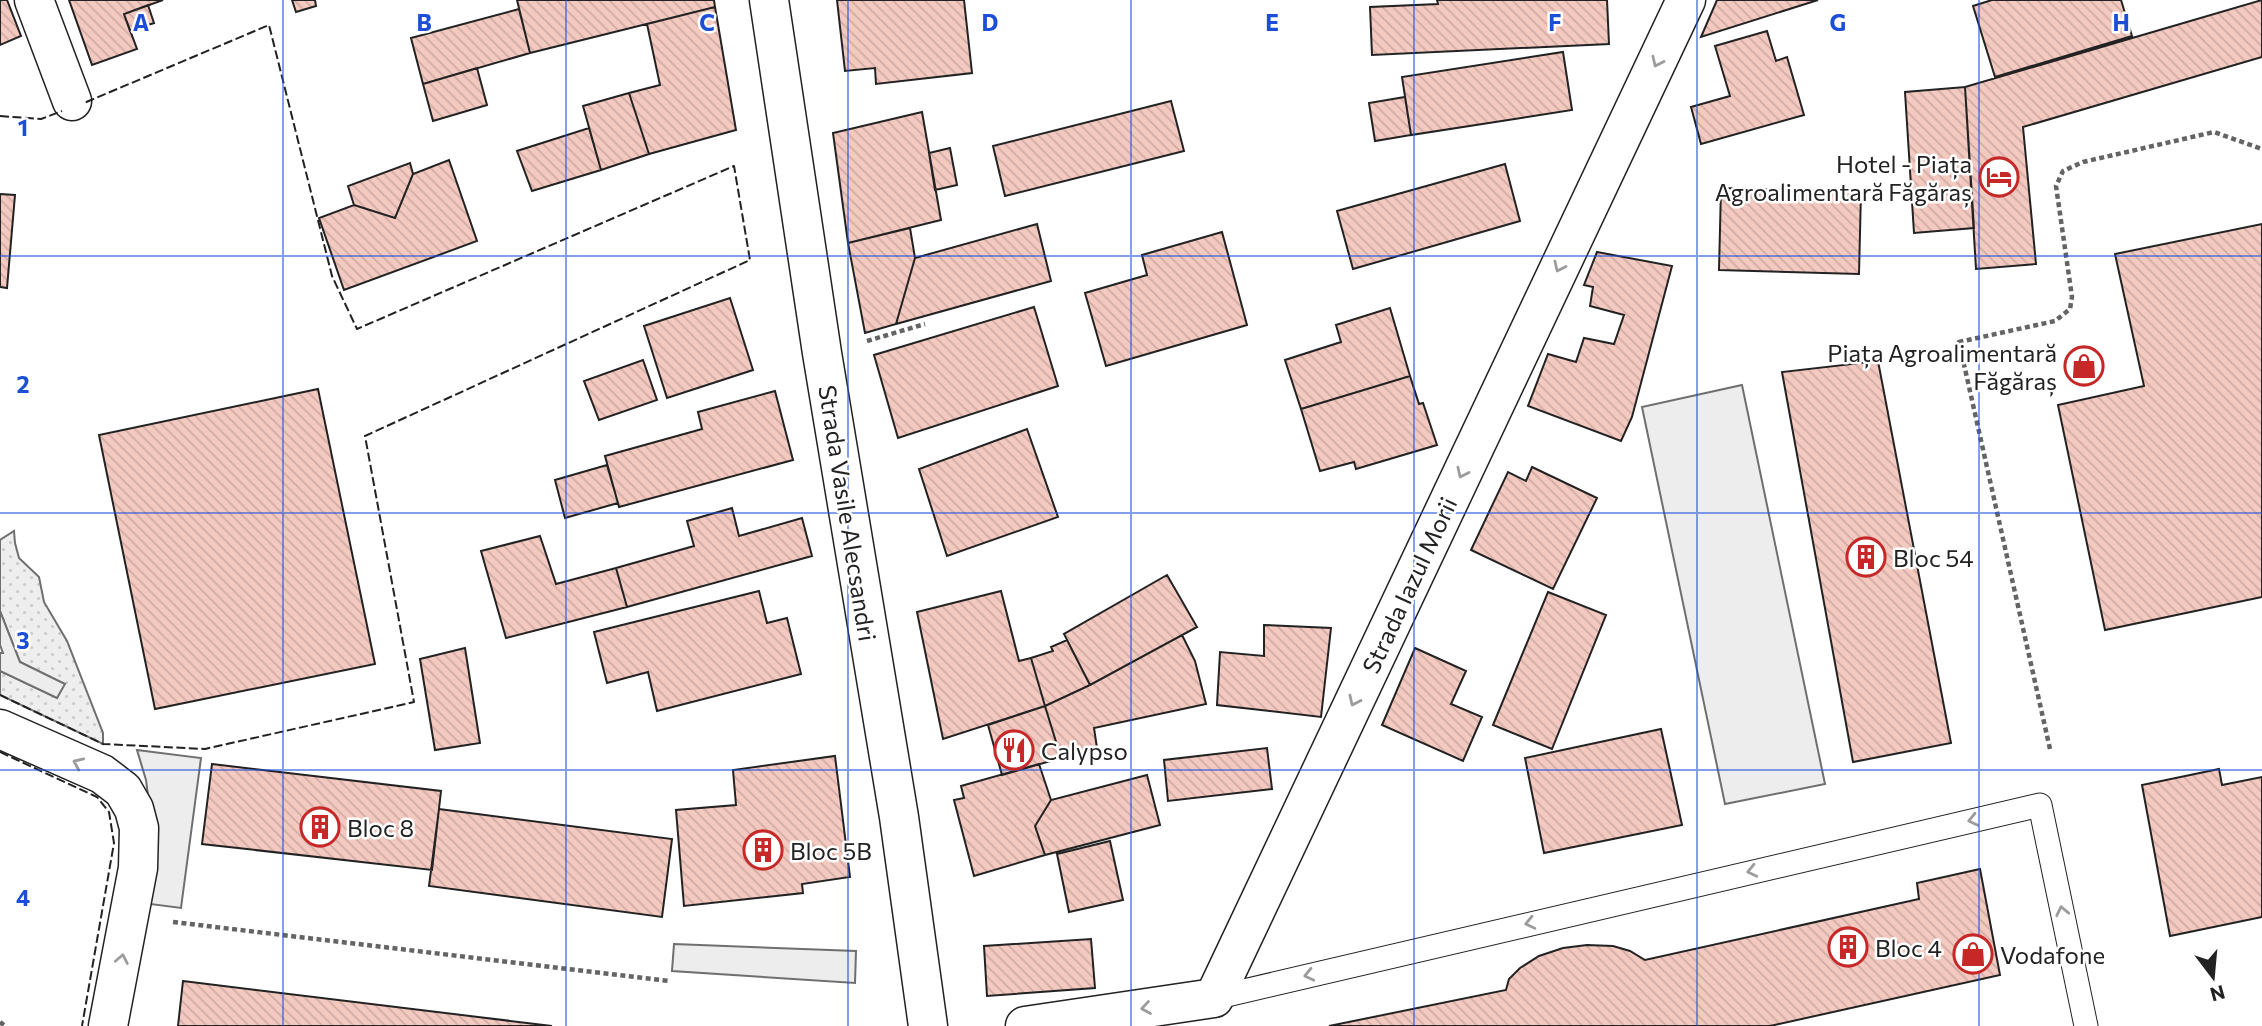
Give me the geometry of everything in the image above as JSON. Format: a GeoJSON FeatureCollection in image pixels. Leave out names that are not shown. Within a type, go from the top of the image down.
{"type":"FeatureCollection","features":[{"type":"Feature","properties":{"kind":"street"},"geometry":{"type":"LineString","coordinates":[[34,0],[72,101]]}},
{"type":"Feature","properties":{"kind":"street","name":"Strada Vasile Alecsandri"},"geometry":{"type":"LineString","coordinates":[[769,0],[822,353],[899,817],[928,1026]]}},
{"type":"Feature","properties":{"kind":"street","name":"Strada Iazul Morii"},"geometry":{"type":"LineString","coordinates":[[1214,998],[1686,0]]}},
{"type":"Feature","properties":{"kind":"street"},"geometry":{"type":"LineString","coordinates":[[0,729],[102,774],[123,790],[130,800],[139,839],[138,868],[108,1026]]}},
{"type":"Feature","properties":{"kind":"street"},"geometry":{"type":"LineString","coordinates":[[1025,1026],[1214,998]]}},
{"type":"Feature","properties":{"kind":"lane"},"geometry":{"type":"LineString","coordinates":[[1214,998],[2040,805],[2085,1026]]}},
{"type":"Feature","properties":{"kind":"path"},"geometry":{"type":"LineString","coordinates":[[2050,749],[1959,342],[2055,321],[2070,309],[2072,297],[2056,186],[2063,171],[2083,162],[2214,132],[2262,149]]}},
{"type":"Feature","properties":{"kind":"path"},"geometry":{"type":"LineString","coordinates":[[822,353],[925,324]]}},
{"type":"Feature","properties":{"kind":"path"},"geometry":{"type":"LineString","coordinates":[[130,916],[669,981]]}},
{"type":"Feature","properties":{"kind":"path"},"geometry":{"type":"LineString","coordinates":[[0,1022],[5,1026]]}},
{"type":"Feature","properties":{"kind":"shaded area"},"geometry":{"type":"Polygon","coordinates":[[[1742,385],[1825,784],[1725,804],[1642,407],[1742,385]]]}},
{"type":"Feature","properties":{"kind":"shaded area"},"geometry":{"type":"Polygon","coordinates":[[[14,531],[19,558],[39,577],[44,602],[67,641],[103,733],[103,744],[0,695],[0,671],[57,698],[64,684],[20,662],[0,611],[0,540],[14,531]]]}},
{"type":"Feature","properties":{"kind":"shaded area"},"geometry":{"type":"Polygon","coordinates":[[[0,611],[20,662],[65,684],[57,698],[0,671],[0,653],[3,653],[0,645],[0,611]]]}},
{"type":"Feature","properties":{"kind":"shaded area"},"geometry":{"type":"Polygon","coordinates":[[[137,750],[201,758],[181,908],[142,903],[149,803],[146,780],[137,750]]]}},
{"type":"Feature","properties":{"kind":"shaded area"},"geometry":{"type":"Polygon","coordinates":[[[674,944],[856,951],[855,983],[672,971],[674,944]]]}},
{"type":"Feature","properties":{"kind":"building"},"geometry":{"type":"Polygon","coordinates":[[[0,0],[7,0],[21,36],[0,45],[0,0]]]}},
{"type":"Feature","properties":{"kind":"building"},"geometry":{"type":"Polygon","coordinates":[[[69,0],[163,0],[124,14],[137,49],[92,65],[69,0]]]}},
{"type":"Feature","properties":{"kind":"building"},"geometry":{"type":"Polygon","coordinates":[[[292,0],[315,0],[316,6],[296,12],[292,0]]]}},
{"type":"Feature","properties":{"kind":"building"},"geometry":{"type":"Polygon","coordinates":[[[517,0],[714,0],[715,7],[530,53],[517,0]]]}},
{"type":"Feature","properties":{"kind":"building"},"geometry":{"type":"Polygon","coordinates":[[[837,0],[964,0],[972,73],[876,84],[875,68],[845,71],[837,0]]]}},
{"type":"Feature","properties":{"kind":"building"},"geometry":{"type":"Polygon","coordinates":[[[1437,0],[1607,0],[1609,44],[1372,55],[1370,7],[1438,4],[1437,0]]]}},
{"type":"Feature","properties":{"kind":"building"},"geometry":{"type":"Polygon","coordinates":[[[1717,0],[1818,0],[1701,37],[1717,0]]]}},
{"type":"Feature","properties":{"kind":"building"},"geometry":{"type":"Polygon","coordinates":[[[1992,0],[2121,0],[2132,36],[1995,77],[1973,6],[1992,0]]]}},
{"type":"Feature","properties":{"kind":"building","name":"Hotel - Piața Agroalimentară Făgăraș"},"geometry":{"type":"Polygon","coordinates":[[[2262,0],[2262,57],[2023,127],[2036,264],[1976,269],[1965,87],[2262,0]]]}},
{"type":"Feature","properties":{"kind":"building"},"geometry":{"type":"Polygon","coordinates":[[[148,5],[154,23],[130,31],[124,14],[148,5]]]}},
{"type":"Feature","properties":{"kind":"building"},"geometry":{"type":"Polygon","coordinates":[[[715,7],[736,130],[649,154],[629,93],[660,85],[647,24],[715,7]]]}},
{"type":"Feature","properties":{"kind":"building"},"geometry":{"type":"Polygon","coordinates":[[[519,9],[530,53],[423,84],[411,38],[519,9]]]}},
{"type":"Feature","properties":{"kind":"building"},"geometry":{"type":"Polygon","coordinates":[[[1767,31],[1776,61],[1787,57],[1804,115],[1701,144],[1691,107],[1730,96],[1715,46],[1767,31]]]}},
{"type":"Feature","properties":{"kind":"building"},"geometry":{"type":"Polygon","coordinates":[[[1563,52],[1572,110],[1411,135],[1402,77],[1563,52]]]}},
{"type":"Feature","properties":{"kind":"building"},"geometry":{"type":"Polygon","coordinates":[[[477,68],[487,105],[433,121],[423,84],[477,68]]]}},
{"type":"Feature","properties":{"kind":"building"},"geometry":{"type":"Polygon","coordinates":[[[1965,87],[1974,228],[1914,233],[1905,92],[1965,87]]]}},
{"type":"Feature","properties":{"kind":"building"},"geometry":{"type":"Polygon","coordinates":[[[629,93],[649,154],[601,170],[583,106],[629,93]]]}},
{"type":"Feature","properties":{"kind":"building"},"geometry":{"type":"Polygon","coordinates":[[[1405,97],[1411,135],[1375,141],[1369,103],[1405,97]]]}},
{"type":"Feature","properties":{"kind":"building"},"geometry":{"type":"Polygon","coordinates":[[[1171,101],[1184,151],[1005,196],[993,146],[1171,101]]]}},
{"type":"Feature","properties":{"kind":"building"},"geometry":{"type":"Polygon","coordinates":[[[922,112],[941,220],[848,243],[833,133],[922,112]]]}},
{"type":"Feature","properties":{"kind":"building"},"geometry":{"type":"Polygon","coordinates":[[[589,128],[601,170],[532,191],[517,151],[589,128]]]}},
{"type":"Feature","properties":{"kind":"building"},"geometry":{"type":"Polygon","coordinates":[[[950,148],[957,185],[935,190],[929,153],[950,148]]]}},
{"type":"Feature","properties":{"kind":"building"},"geometry":{"type":"Polygon","coordinates":[[[449,160],[477,241],[344,290],[319,218],[354,205],[395,218],[413,174],[449,160]]]}},
{"type":"Feature","properties":{"kind":"building"},"geometry":{"type":"Polygon","coordinates":[[[410,163],[413,174],[395,218],[354,205],[348,186],[410,163]]]}},
{"type":"Feature","properties":{"kind":"building"},"geometry":{"type":"Polygon","coordinates":[[[1505,164],[1520,221],[1353,269],[1337,211],[1505,164]]]}},
{"type":"Feature","properties":{"kind":"building"},"geometry":{"type":"Polygon","coordinates":[[[1721,188],[1861,192],[1859,274],[1719,270],[1721,188]]]}},
{"type":"Feature","properties":{"kind":"building"},"geometry":{"type":"Polygon","coordinates":[[[0,194],[15,195],[7,288],[0,287],[0,194]]]}},
{"type":"Feature","properties":{"kind":"building"},"geometry":{"type":"Polygon","coordinates":[[[1037,224],[1051,281],[896,324],[915,258],[1037,224]]]}},
{"type":"Feature","properties":{"kind":"building","name":"Piața Agroalimentară Făgăraș"},"geometry":{"type":"Polygon","coordinates":[[[2262,224],[2262,597],[2105,630],[2058,405],[2144,386],[2115,254],[2262,224]]]}},
{"type":"Feature","properties":{"kind":"building"},"geometry":{"type":"Polygon","coordinates":[[[910,228],[915,258],[896,324],[865,333],[848,243],[910,228]]]}},
{"type":"Feature","properties":{"kind":"building"},"geometry":{"type":"Polygon","coordinates":[[[1222,232],[1247,325],[1106,366],[1085,293],[1147,275],[1142,255],[1222,232]]]}},
{"type":"Feature","properties":{"kind":"building"},"geometry":{"type":"Polygon","coordinates":[[[1597,252],[1672,266],[1632,417],[1621,441],[1528,406],[1548,354],[1576,362],[1584,338],[1614,344],[1624,315],[1590,306],[1593,287],[1584,285],[1597,252]]]}},
{"type":"Feature","properties":{"kind":"building"},"geometry":{"type":"Polygon","coordinates":[[[730,298],[753,370],[667,398],[644,326],[730,298]]]}},
{"type":"Feature","properties":{"kind":"building"},"geometry":{"type":"Polygon","coordinates":[[[1034,307],[1058,386],[898,438],[874,355],[1034,307]]]}},
{"type":"Feature","properties":{"kind":"building"},"geometry":{"type":"Polygon","coordinates":[[[1390,308],[1410,376],[1301,409],[1285,360],[1341,342],[1336,325],[1390,308]]]}},
{"type":"Feature","properties":{"kind":"building"},"geometry":{"type":"Polygon","coordinates":[[[643,360],[657,400],[599,420],[584,381],[643,360]]]}},
{"type":"Feature","properties":{"kind":"building","name":"Bloc 54"},"geometry":{"type":"Polygon","coordinates":[[[1878,361],[1951,743],[1853,762],[1782,372],[1878,361]]]}},
{"type":"Feature","properties":{"kind":"building"},"geometry":{"type":"Polygon","coordinates":[[[1410,376],[1419,404],[1423,403],[1437,445],[1356,469],[1354,462],[1320,471],[1301,409],[1410,376]]]}},
{"type":"Feature","properties":{"kind":"building"},"geometry":{"type":"Polygon","coordinates":[[[318,389],[375,664],[155,709],[99,435],[318,389]]]}},
{"type":"Feature","properties":{"kind":"building"},"geometry":{"type":"Polygon","coordinates":[[[775,391],[793,460],[619,507],[605,456],[702,429],[698,412],[775,391]]]}},
{"type":"Feature","properties":{"kind":"building"},"geometry":{"type":"Polygon","coordinates":[[[1027,429],[1058,517],[947,556],[919,469],[1027,429]]]}},
{"type":"Feature","properties":{"kind":"building"},"geometry":{"type":"Polygon","coordinates":[[[607,465],[618,503],[565,518],[555,480],[607,465]]]}},
{"type":"Feature","properties":{"kind":"building"},"geometry":{"type":"Polygon","coordinates":[[[1532,467],[1597,498],[1553,589],[1471,550],[1508,472],[1526,481],[1532,467]]]}},
{"type":"Feature","properties":{"kind":"building"},"geometry":{"type":"Polygon","coordinates":[[[732,508],[739,536],[802,518],[812,556],[627,607],[616,568],[694,546],[687,521],[732,508]]]}},
{"type":"Feature","properties":{"kind":"building"},"geometry":{"type":"Polygon","coordinates":[[[540,536],[556,584],[616,568],[627,607],[506,638],[481,551],[540,536]]]}},
{"type":"Feature","properties":{"kind":"building"},"geometry":{"type":"Polygon","coordinates":[[[1167,575],[1197,627],[1090,685],[1064,634],[1167,575]]]}},
{"type":"Feature","properties":{"kind":"building"},"geometry":{"type":"Polygon","coordinates":[[[759,591],[767,623],[787,618],[801,674],[657,711],[648,672],[607,683],[594,632],[759,591]]]}},
{"type":"Feature","properties":{"kind":"building"},"geometry":{"type":"Polygon","coordinates":[[[1001,591],[1019,661],[1031,658],[1045,706],[943,739],[917,612],[1001,591]]]}},
{"type":"Feature","properties":{"kind":"building"},"geometry":{"type":"Polygon","coordinates":[[[1548,592],[1606,615],[1552,749],[1493,725],[1548,592]]]}},
{"type":"Feature","properties":{"kind":"building"},"geometry":{"type":"Polygon","coordinates":[[[1264,625],[1331,628],[1321,717],[1217,705],[1220,652],[1264,656],[1264,625]]]}},
{"type":"Feature","properties":{"kind":"building"},"geometry":{"type":"Polygon","coordinates":[[[1182,635],[1195,661],[1206,704],[1094,728],[1097,748],[1061,758],[1045,706],[1182,635]]]}},
{"type":"Feature","properties":{"kind":"building"},"geometry":{"type":"Polygon","coordinates":[[[1067,640],[1090,685],[1045,706],[1031,658],[1053,651],[1051,647],[1067,640]]]}},
{"type":"Feature","properties":{"kind":"building"},"geometry":{"type":"Polygon","coordinates":[[[465,648],[480,743],[435,750],[420,659],[465,648]]]}},
{"type":"Feature","properties":{"kind":"building"},"geometry":{"type":"Polygon","coordinates":[[[1415,648],[1466,671],[1451,704],[1482,717],[1463,761],[1382,725],[1415,648]]]}},
{"type":"Feature","properties":{"kind":"building"},"geometry":{"type":"Polygon","coordinates":[[[1045,706],[1061,758],[1002,775],[988,725],[1045,706]]]}},
{"type":"Feature","properties":{"kind":"building"},"geometry":{"type":"Polygon","coordinates":[[[1661,729],[1682,825],[1544,853],[1525,758],[1661,729]]]}},
{"type":"Feature","properties":{"kind":"building"},"geometry":{"type":"Polygon","coordinates":[[[1267,748],[1272,789],[1168,801],[1164,760],[1267,748]]]}},
{"type":"Feature","properties":{"kind":"building","name":"Bloc 5B"},"geometry":{"type":"Polygon","coordinates":[[[835,756],[850,877],[802,884],[803,893],[684,906],[676,810],[736,805],[733,770],[835,756]]]}},
{"type":"Feature","properties":{"kind":"building","name":"Bloc 8"},"geometry":{"type":"Polygon","coordinates":[[[212,764],[441,791],[432,870],[202,844],[212,764]]]}},
{"type":"Feature","properties":{"kind":"building"},"geometry":{"type":"Polygon","coordinates":[[[1039,764],[1051,800],[1035,826],[1045,855],[974,876],[954,800],[964,798],[961,786],[1039,764]]]}},
{"type":"Feature","properties":{"kind":"building"},"geometry":{"type":"Polygon","coordinates":[[[2219,769],[2222,785],[2262,777],[2262,917],[2170,936],[2142,785],[2219,769]]]}},
{"type":"Feature","properties":{"kind":"building"},"geometry":{"type":"Polygon","coordinates":[[[1147,775],[1160,825],[1045,855],[1035,826],[1051,800],[1147,775]]]}},
{"type":"Feature","properties":{"kind":"building"},"geometry":{"type":"Polygon","coordinates":[[[439,809],[672,839],[662,917],[429,886],[439,809]]]}},
{"type":"Feature","properties":{"kind":"building"},"geometry":{"type":"Polygon","coordinates":[[[1110,841],[1123,900],[1069,912],[1057,854],[1110,841]]]}},
{"type":"Feature","properties":{"kind":"building","name":"Bloc 4"},"geometry":{"type":"Polygon","coordinates":[[[1980,869],[2000,975],[1770,1026],[1329,1026],[1506,990],[1509,979],[1520,968],[1539,956],[1563,948],[1613,946],[1630,951],[1645,960],[1919,899],[1917,883],[1980,869]]]}},
{"type":"Feature","properties":{"kind":"building"},"geometry":{"type":"Polygon","coordinates":[[[1091,939],[1095,988],[987,996],[984,946],[1091,939]]]}},
{"type":"Feature","properties":{"kind":"building"},"geometry":{"type":"Polygon","coordinates":[[[183,981],[552,1026],[178,1026],[183,981]]]}},
{"type":"Feature","properties":{"kind":"fence"},"geometry":{"type":"LineString","coordinates":[[0,695],[103,744],[205,749],[414,702],[365,436],[750,260],[734,166],[357,329],[332,276],[269,25],[84,103]]}},
{"type":"Feature","properties":{"kind":"fence"},"geometry":{"type":"LineString","coordinates":[[0,116],[41,119],[62,111]]}},
{"type":"Feature","properties":{"kind":"fence"},"geometry":{"type":"LineString","coordinates":[[0,752],[97,797],[109,812],[114,843],[82,1026]]}},
{"type":"Feature","properties":{"kind":"place","name":"Hotel - Piața Agroalimentară Făgăraș"},"geometry":{"type":"Point","coordinates":[1999,177]}},
{"type":"Feature","properties":{"kind":"place","name":"Piața Agroalimentară Făgăraș"},"geometry":{"type":"Point","coordinates":[2084,366]}},
{"type":"Feature","properties":{"kind":"place","name":"Bloc 54"},"geometry":{"type":"Point","coordinates":[1866,557]}},
{"type":"Feature","properties":{"kind":"place","name":"Calypso"},"geometry":{"type":"Point","coordinates":[1014,750]}},
{"type":"Feature","properties":{"kind":"place","name":"Bloc 8"},"geometry":{"type":"Point","coordinates":[320,827]}},
{"type":"Feature","properties":{"kind":"place","name":"Bloc 5B"},"geometry":{"type":"Point","coordinates":[763,850]}},
{"type":"Feature","properties":{"kind":"place","name":"Bloc 4"},"geometry":{"type":"Point","coordinates":[1848,947]}},
{"type":"Feature","properties":{"kind":"place","name":"Vodafone"},"geometry":{"type":"Point","coordinates":[1973,954]}}]}
